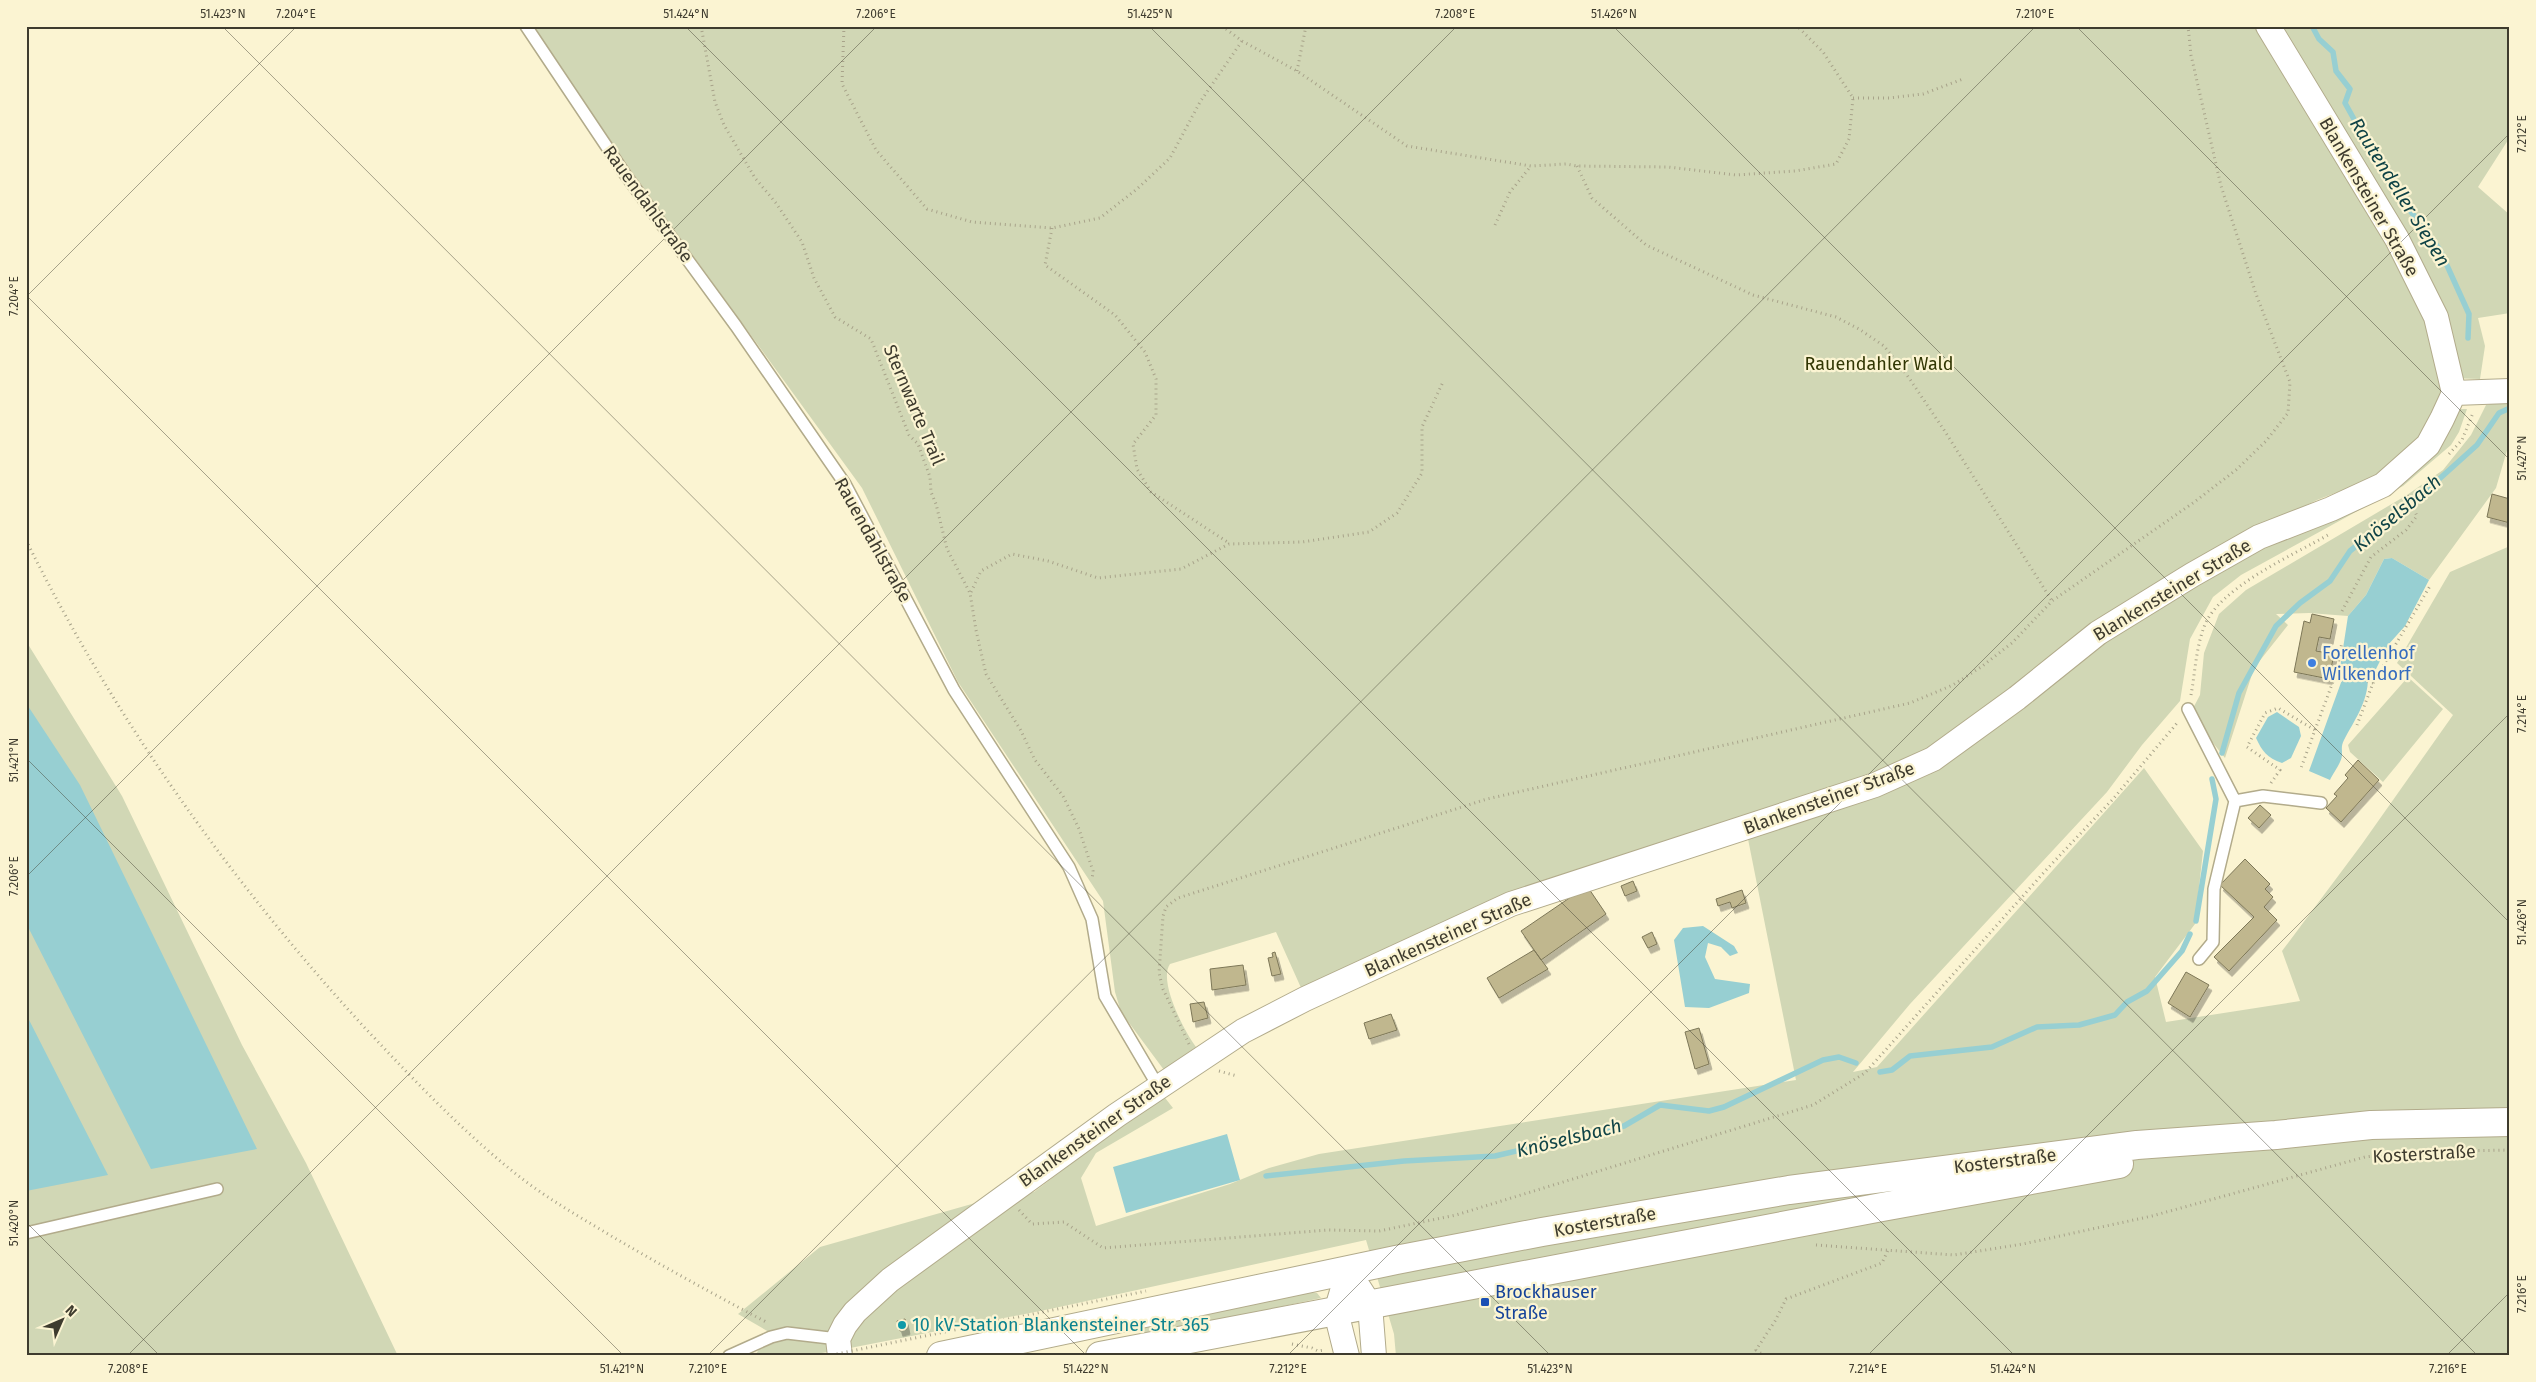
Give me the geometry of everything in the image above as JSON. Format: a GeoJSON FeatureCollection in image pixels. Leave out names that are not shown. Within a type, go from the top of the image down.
{"type":"FeatureCollection","features":[{"type":"Feature","properties":{"kind":"main road","name":"Kosterstraße"},"geometry":{"type":"LineString","coordinates":[[941,1356],[1149,1302],[1270,1285],[1542,1232],[1789,1190],[2137,1145],[2276,1136],[2371,1125],[2474,1121],[2510,1122]]}},
{"type":"Feature","properties":{"kind":"main road","name":"Kosterstraße"},"geometry":{"type":"LineString","coordinates":[[1100,1356],[1872,1208],[2276,1136]]}},
{"type":"Feature","properties":{"kind":"street","name":"Blankensteiner Straße"},"geometry":{"type":"LineString","coordinates":[[835,1350],[855,1312],[890,1280],[1158,1086],[1243,1031],[1305,999],[1511,904],[1875,785],[1934,759],[2017,698],[2106,628],[2259,537],[2331,509],[2382,485],[2428,445],[2454,394],[2436,317],[2397,239],[2268,26]]}},
{"type":"Feature","properties":{"kind":"street"},"geometry":{"type":"LineString","coordinates":[[2454,394],[2510,391]]}},
{"type":"Feature","properties":{"kind":"street"},"geometry":{"type":"LineString","coordinates":[[1348,1270],[1370,1305],[1374,1356]]}},
{"type":"Feature","properties":{"kind":"street"},"geometry":{"type":"LineString","coordinates":[[1347,1356],[1336,1312],[1348,1270]]}},
{"type":"Feature","properties":{"kind":"lane","name":"Rauendahlstraße"},"geometry":{"type":"LineString","coordinates":[[526,26],[625,174],[736,326],[845,484],[954,690],[1069,867],[1092,919],[1105,996],[1158,1086]]}},
{"type":"Feature","properties":{"kind":"lane"},"geometry":{"type":"LineString","coordinates":[[2188,709],[2235,801],[2214,889],[2213,942],[2199,959]]}},
{"type":"Feature","properties":{"kind":"lane"},"geometry":{"type":"LineString","coordinates":[[2235,801],[2263,796],[2321,803]]}},
{"type":"Feature","properties":{"kind":"lane"},"geometry":{"type":"LineString","coordinates":[[26,1233],[217,1189]]}},
{"type":"Feature","properties":{"kind":"lane"},"geometry":{"type":"LineString","coordinates":[[729,1356],[771,1337],[787,1333],[835,1350]]}},
{"type":"Feature","properties":{"kind":"path","name":"Sternwarte Trail"},"geometry":{"type":"LineString","coordinates":[[701,26],[715,102],[724,125],[755,178],[776,204],[802,242],[814,278],[836,317],[871,340],[909,435],[918,444],[930,477],[931,492],[936,504],[947,549],[970,593],[986,674],[1020,729],[1035,760],[1063,796],[1080,829],[1093,871],[1092,886],[1082,896]]}},
{"type":"Feature","properties":{"kind":"path"},"geometry":{"type":"LineString","coordinates":[[844,26],[842,84],[876,150],[927,209],[972,222],[1052,228],[1100,218],[1137,189],[1170,158],[1200,102],[1242,41]]}},
{"type":"Feature","properties":{"kind":"path"},"geometry":{"type":"LineString","coordinates":[[1222,26],[1242,41],[1297,72],[1407,146],[1531,166],[1566,164],[1577,166],[1668,167],[1736,175],[1795,171],[1836,164],[1849,139],[1853,98],[1823,52],[1798,26]]}},
{"type":"Feature","properties":{"kind":"path"},"geometry":{"type":"LineString","coordinates":[[1297,72],[1306,26]]}},
{"type":"Feature","properties":{"kind":"path"},"geometry":{"type":"LineString","coordinates":[[1198,1060],[1178,1025],[1163,990],[1159,973],[1161,926],[1166,907],[1178,898],[1487,799],[1910,703],[1953,685],[1981,667],[2012,643],[2052,600],[2193,503],[2236,470],[2266,441],[2288,413],[2290,382],[2256,294],[2221,186],[2191,56],[2188,26]]}},
{"type":"Feature","properties":{"kind":"path"},"geometry":{"type":"LineString","coordinates":[[1853,98],[1889,98],[1923,94],[1963,79]]}},
{"type":"Feature","properties":{"kind":"path"},"geometry":{"type":"LineString","coordinates":[[1495,225],[1510,192],[1531,166]]}},
{"type":"Feature","properties":{"kind":"path"},"geometry":{"type":"LineString","coordinates":[[1577,166],[1592,198],[1646,245],[1753,295],[1836,317],[1860,329],[1884,346],[1907,375],[1933,414],[2052,600]]}},
{"type":"Feature","properties":{"kind":"path"},"geometry":{"type":"LineString","coordinates":[[1052,228],[1045,265],[1115,315],[1145,352],[1156,379],[1156,415],[1133,444],[1137,469],[1151,492],[1230,544]]}},
{"type":"Feature","properties":{"kind":"path"},"geometry":{"type":"LineString","coordinates":[[970,593],[981,571],[1012,554],[1048,561],[1098,578],[1181,569],[1230,544],[1302,542],[1369,532],[1397,513],[1422,473],[1422,427],[1443,382]]}},
{"type":"Feature","properties":{"kind":"path"},"geometry":{"type":"LineString","coordinates":[[2447,456],[2462,440],[2471,422],[2478,393]]}},
{"type":"Feature","properties":{"kind":"path"},"geometry":{"type":"LineString","coordinates":[[2342,611],[2372,557],[2406,530],[2417,516],[2408,497]]}},
{"type":"Feature","properties":{"kind":"path","name":"Blankensteiner Straße"},"geometry":{"type":"LineString","coordinates":[[2188,709],[2204,626],[2222,600],[2244,583],[2330,534]]}},
{"type":"Feature","properties":{"kind":"path"},"geometry":{"type":"LineString","coordinates":[[26,540],[71,627],[119,709],[190,812],[273,924],[314,973],[418,1085],[466,1132],[517,1175],[577,1215],[694,1284],[787,1333]]}},
{"type":"Feature","properties":{"kind":"path"},"geometry":{"type":"LineString","coordinates":[[2357,725],[2373,683],[2430,586]]}},
{"type":"Feature","properties":{"kind":"path"},"geometry":{"type":"LineString","coordinates":[[2301,768],[2337,671],[2342,642]]}},
{"type":"Feature","properties":{"kind":"path"},"geometry":{"type":"LineString","coordinates":[[2337,671],[2373,683]]}},
{"type":"Feature","properties":{"kind":"path"},"geometry":{"type":"LineString","coordinates":[[2263,796],[2280,770],[2247,747],[2265,713],[2278,708],[2315,730]]}},
{"type":"Feature","properties":{"kind":"path"},"geometry":{"type":"LineString","coordinates":[[1026,1218],[1032,1224],[1064,1222],[1103,1248],[1328,1230],[1379,1231],[1456,1215],[1813,1105],[1865,1073],[2047,869],[2113,799],[2188,709]]}},
{"type":"Feature","properties":{"kind":"path","name":"Kosterstraße"},"geometry":{"type":"LineString","coordinates":[[1815,1244],[1954,1255],[2023,1244],[2180,1209],[2365,1157],[2408,1152],[2510,1150]]}},
{"type":"Feature","properties":{"kind":"path"},"geometry":{"type":"LineString","coordinates":[[1764,1356],[1756,1350],[1775,1321],[1786,1299],[1882,1263],[1888,1250]]}},
{"type":"Feature","properties":{"kind":"path"},"geometry":{"type":"LineString","coordinates":[[835,1350],[1149,1302]]}},
{"type":"Feature","properties":{"kind":"green space","name":"Rauendahler Wald"},"geometry":{"type":"Polygon","coordinates":[[[532,26],[2510,26],[2510,137],[2478,187],[2510,215],[2510,313],[2478,318],[2485,346],[2480,379],[2449,378],[2419,438],[2379,476],[2317,500],[2255,531],[2010,690],[1926,751],[1871,780],[1302,990],[1276,932],[1170,964],[1167,972],[1167,982],[1170,994],[1179,1018],[1196,1047],[1164,1070],[1121,1012],[1115,992],[1103,901],[958,682],[862,488],[633,173],[532,26]]]}},
{"type":"Feature","properties":{"kind":"green space"},"geometry":{"type":"Polygon","coordinates":[[[2510,399],[2510,440],[2496,488],[2429,580],[2392,558],[2384,559],[2366,595],[2348,616],[2309,613],[2276,614],[2288,625],[2254,668],[2225,758],[2190,714],[2200,695],[2204,653],[2219,614],[2246,590],[2407,495],[2443,470],[2471,435],[2486,405],[2510,399]]]}},
{"type":"Feature","properties":{"kind":"green space"},"geometry":{"type":"Polygon","coordinates":[[[2459,409],[2467,409],[2459,432],[2451,445],[2403,486],[2241,575],[2213,597],[2190,639],[2180,701],[2142,745],[2107,792],[1910,1004],[1853,1072],[1877,1067],[2144,768],[2203,851],[2195,924],[2155,977],[2166,1022],[2300,1001],[2282,951],[2362,844],[2453,715],[2397,663],[2450,572],[2510,546],[2510,1356],[1396,1356],[1394,1334],[1366,1240],[1050,1309],[850,1348],[805,1356],[755,1356],[769,1332],[738,1314],[820,1247],[993,1198],[1034,1192],[1162,1094],[1173,1108],[1096,1153],[1081,1178],[1096,1226],[1230,1184],[1269,1168],[1319,1154],[1796,1080],[1747,834],[1880,792],[2190,582],[2333,515],[2459,409]]]}},
{"type":"Feature","properties":{"kind":"green space"},"geometry":{"type":"Polygon","coordinates":[[[26,641],[122,796],[242,1045],[306,1163],[398,1356],[26,1356],[26,641]]]}},
{"type":"Feature","properties":{"kind":"green space"},"geometry":{"type":"Polygon","coordinates":[[[2408,677],[2443,709],[2383,782],[2350,752],[2348,745],[2408,677]]]}},
{"type":"Feature","properties":{"kind":"green space"},"geometry":{"type":"Polygon","coordinates":[[[1308,1292],[1317,1293],[1321,1298],[1144,1336],[1141,1326],[1308,1292]]]}},
{"type":"Feature","properties":{"kind":"water"},"geometry":{"type":"Polygon","coordinates":[[[2392,558],[2429,580],[2405,626],[2388,645],[2374,673],[2368,678],[2366,695],[2343,742],[2341,761],[2330,780],[2309,771],[2343,677],[2340,668],[2348,616],[2366,595],[2384,559],[2392,558]]]}},
{"type":"Feature","properties":{"kind":"water"},"geometry":{"type":"Polygon","coordinates":[[[26,703],[80,785],[257,1149],[151,1169],[26,923],[26,703]]]}},
{"type":"Feature","properties":{"kind":"water"},"geometry":{"type":"Polygon","coordinates":[[[2277,712],[2299,727],[2301,736],[2291,758],[2282,763],[2266,754],[2256,738],[2268,717],[2277,712]]]}},
{"type":"Feature","properties":{"kind":"water"},"geometry":{"type":"Polygon","coordinates":[[[1703,926],[1734,946],[1738,953],[1730,956],[1721,947],[1708,943],[1705,957],[1715,979],[1750,984],[1749,993],[1709,1008],[1685,1007],[1674,940],[1683,928],[1703,926]]]}},
{"type":"Feature","properties":{"kind":"water"},"geometry":{"type":"Polygon","coordinates":[[[26,1014],[108,1175],[26,1191],[26,1014]]]}},
{"type":"Feature","properties":{"kind":"water"},"geometry":{"type":"Polygon","coordinates":[[[1227,1134],[1240,1180],[1126,1213],[1113,1167],[1227,1134]]]}},
{"type":"Feature","properties":{"kind":"building"},"geometry":{"type":"Polygon","coordinates":[[[2492,494],[2510,499],[2510,523],[2487,517],[2492,494]]]}},
{"type":"Feature","properties":{"kind":"building"},"geometry":{"type":"Polygon","coordinates":[[[2312,614],[2334,619],[2330,639],[2319,637],[2316,651],[2334,654],[2329,679],[2294,672],[2304,621],[2310,623],[2312,614]]]}},
{"type":"Feature","properties":{"kind":"building"},"geometry":{"type":"Polygon","coordinates":[[[2358,760],[2379,780],[2341,822],[2326,808],[2337,796],[2334,794],[2348,778],[2345,775],[2358,760]]]}},
{"type":"Feature","properties":{"kind":"building"},"geometry":{"type":"Polygon","coordinates":[[[2260,805],[2271,815],[2259,828],[2248,818],[2260,805]]]}},
{"type":"Feature","properties":{"kind":"building"},"geometry":{"type":"Polygon","coordinates":[[[2245,859],[2270,884],[2265,889],[2273,897],[2264,907],[2277,920],[2229,971],[2214,957],[2254,917],[2220,885],[2245,859]]]}},
{"type":"Feature","properties":{"kind":"building"},"geometry":{"type":"Polygon","coordinates":[[[1633,881],[1637,891],[1625,896],[1621,886],[1633,881]]]}},
{"type":"Feature","properties":{"kind":"building"},"geometry":{"type":"Polygon","coordinates":[[[1587,886],[1606,914],[1541,960],[1521,931],[1587,886]]]}},
{"type":"Feature","properties":{"kind":"building"},"geometry":{"type":"Polygon","coordinates":[[[1742,890],[1746,903],[1732,908],[1730,902],[1718,906],[1716,899],[1742,890]]]}},
{"type":"Feature","properties":{"kind":"building"},"geometry":{"type":"Polygon","coordinates":[[[1652,932],[1657,944],[1648,948],[1642,937],[1652,932]]]}},
{"type":"Feature","properties":{"kind":"building"},"geometry":{"type":"Polygon","coordinates":[[[1534,950],[1548,969],[1499,998],[1487,978],[1534,950]]]}},
{"type":"Feature","properties":{"kind":"building"},"geometry":{"type":"Polygon","coordinates":[[[1275,952],[1281,974],[1272,976],[1268,958],[1273,957],[1272,953],[1275,952]]]}},
{"type":"Feature","properties":{"kind":"building"},"geometry":{"type":"Polygon","coordinates":[[[1243,965],[1246,985],[1212,990],[1210,969],[1243,965]]]}},
{"type":"Feature","properties":{"kind":"building"},"geometry":{"type":"Polygon","coordinates":[[[2186,972],[2209,985],[2190,1017],[2168,1003],[2186,972]]]}},
{"type":"Feature","properties":{"kind":"building"},"geometry":{"type":"Polygon","coordinates":[[[1204,1002],[1208,1018],[1193,1022],[1190,1004],[1204,1002]]]}},
{"type":"Feature","properties":{"kind":"building"},"geometry":{"type":"Polygon","coordinates":[[[1391,1014],[1397,1030],[1369,1039],[1364,1023],[1391,1014]]]}},
{"type":"Feature","properties":{"kind":"building"},"geometry":{"type":"Polygon","coordinates":[[[1699,1028],[1709,1064],[1695,1069],[1685,1032],[1699,1028]]]}},
{"type":"Feature","properties":{"kind":"building","name":"10 kV-Station Blankensteiner Str. 365"},"geometry":{"type":"Polygon","coordinates":[[[905,1319],[907,1329],[900,1331],[897,1321],[905,1319]]]}},
{"type":"Feature","properties":{"kind":"waterway","name":"Rautendeller Siepen"},"geometry":{"type":"LineString","coordinates":[[2312,26],[2319,39],[2333,52],[2336,71],[2350,89],[2345,103],[2390,184],[2440,250],[2469,314],[2468,338]]}},
{"type":"Feature","properties":{"kind":"waterway","name":"Knöselsbach"},"geometry":{"type":"LineString","coordinates":[[2222,753],[2239,693],[2276,626],[2300,603],[2330,581],[2350,551],[2409,503],[2417,499],[2477,445],[2499,413],[2510,408]]}},
{"type":"Feature","properties":{"kind":"waterway","name":"Knöselsbach"},"geometry":{"type":"LineString","coordinates":[[2196,921],[2216,799],[2212,779]]}},
{"type":"Feature","properties":{"kind":"waterway","name":"Knöselsbach"},"geometry":{"type":"LineString","coordinates":[[1880,1072],[1892,1070],[1910,1056],[1992,1047],[2037,1027],[2079,1025],[2115,1015],[2127,1002],[2147,991],[2182,951],[2190,934]]}},
{"type":"Feature","properties":{"kind":"waterway","name":"Knöselsbach"},"geometry":{"type":"LineString","coordinates":[[1266,1176],[1404,1161],[1495,1156],[1624,1126],[1660,1105],[1709,1111],[1724,1107],[1823,1060],[1839,1057],[1856,1063]]}},
{"type":"Feature","properties":{"kind":"place","name":"Forellenhof Wilkendorf"},"geometry":{"type":"Point","coordinates":[2312,663]}},
{"type":"Feature","properties":{"kind":"place","name":"Brockhauser Straße"},"geometry":{"type":"Point","coordinates":[1485,1302]}},
{"type":"Feature","properties":{"kind":"place","name":"10 kV-Station Blankensteiner Str. 365"},"geometry":{"type":"Point","coordinates":[902,1325]}}]}
